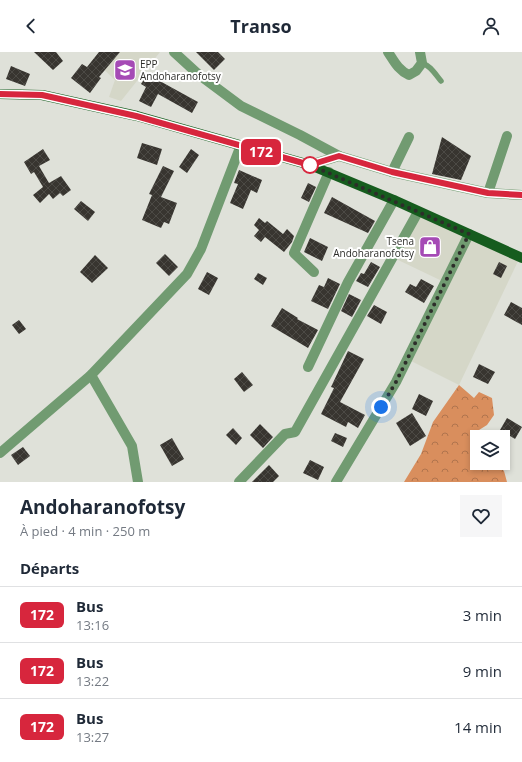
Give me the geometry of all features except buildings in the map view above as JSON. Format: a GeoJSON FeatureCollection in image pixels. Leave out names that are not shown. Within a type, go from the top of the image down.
{"type":"FeatureCollection","features":[{"type":"Feature","properties":{"kind":"main road"},"geometry":{"type":"LineString","coordinates":[[0,94],[42,95],[136,116],[310,165],[394,200],[522,258]]}},
{"type":"Feature","properties":{"kind":"street"},"geometry":{"type":"LineString","coordinates":[[174,52],[198,74],[241,106],[339,156],[392,172],[488,193],[522,195]]}},
{"type":"Feature","properties":{"kind":"street"},"geometry":{"type":"LineString","coordinates":[[388,52],[398,68],[409,75],[416,71],[422,63],[420,52]]}},
{"type":"Feature","properties":{"kind":"street"},"geometry":{"type":"LineString","coordinates":[[488,193],[507,136]]}},
{"type":"Feature","properties":{"kind":"street"},"geometry":{"type":"LineString","coordinates":[[392,172],[409,137]]}},
{"type":"Feature","properties":{"kind":"street"},"geometry":{"type":"LineString","coordinates":[[0,453],[91,375],[187,274],[201,249],[241,146]]}},
{"type":"Feature","properties":{"kind":"street"},"geometry":{"type":"LineString","coordinates":[[310,165],[339,156]]}},
{"type":"Feature","properties":{"kind":"street"},"geometry":{"type":"LineString","coordinates":[[314,272],[294,252],[329,172]]}},
{"type":"Feature","properties":{"kind":"street"},"geometry":{"type":"LineString","coordinates":[[308,367],[348,282],[394,200]]}},
{"type":"Feature","properties":{"kind":"street"},"geometry":{"type":"LineString","coordinates":[[238,482],[285,434],[295,432],[418,212]]}},
{"type":"Feature","properties":{"kind":"street"},"geometry":{"type":"LineString","coordinates":[[336,482],[396,382],[469,234]]}},
{"type":"Feature","properties":{"kind":"street"},"geometry":{"type":"LineString","coordinates":[[91,375],[132,446],[138,482]]}},
{"type":"Feature","properties":{"kind":"lane"},"geometry":{"type":"LineString","coordinates":[[422,63],[427,65],[441,81]]}},
{"type":"Feature","properties":{"kind":"shaded area","name":"EPP Andoharanofotsy"},"geometry":{"type":"Polygon","coordinates":[[[103,52],[160,52],[121,101],[109,97],[115,80],[95,61],[103,52]]]}},
{"type":"Feature","properties":{"kind":"shaded area","name":"Tsena Andoharanofotsy"},"geometry":{"type":"Polygon","coordinates":[[[420,217],[464,236],[442,281],[396,259],[420,217]]]}},
{"type":"Feature","properties":{"kind":"shaded area"},"geometry":{"type":"Polygon","coordinates":[[[469,234],[520,257],[459,385],[407,359],[469,234]]]}},
{"type":"Feature","properties":{"kind":"green space"},"geometry":{"type":"Polygon","coordinates":[[[459,385],[474,398],[479,392],[492,398],[494,415],[487,425],[479,430],[470,430],[470,470],[503,470],[507,482],[404,482],[421,454],[433,422],[459,385]]]}},
{"type":"Feature","properties":{"kind":"bus line","name":"172"},"geometry":{"type":"LineString","coordinates":[[0,94],[42,95],[136,116],[298,163],[310,165],[339,156],[392,172],[488,193],[522,195]]}},
{"type":"Feature","properties":{"kind":"place","name":"EPP Andoharanofotsy"},"geometry":{"type":"Point","coordinates":[125,70]}},
{"type":"Feature","properties":{"kind":"place","name":"Tsena Andoharanofotsy"},"geometry":{"type":"Point","coordinates":[430,247]}},
{"type":"Feature","properties":{"kind":"route"},"geometry":{"type":"LineString","coordinates":[[310,165],[394,200],[469,234],[396,382],[381,407]]}}]}
